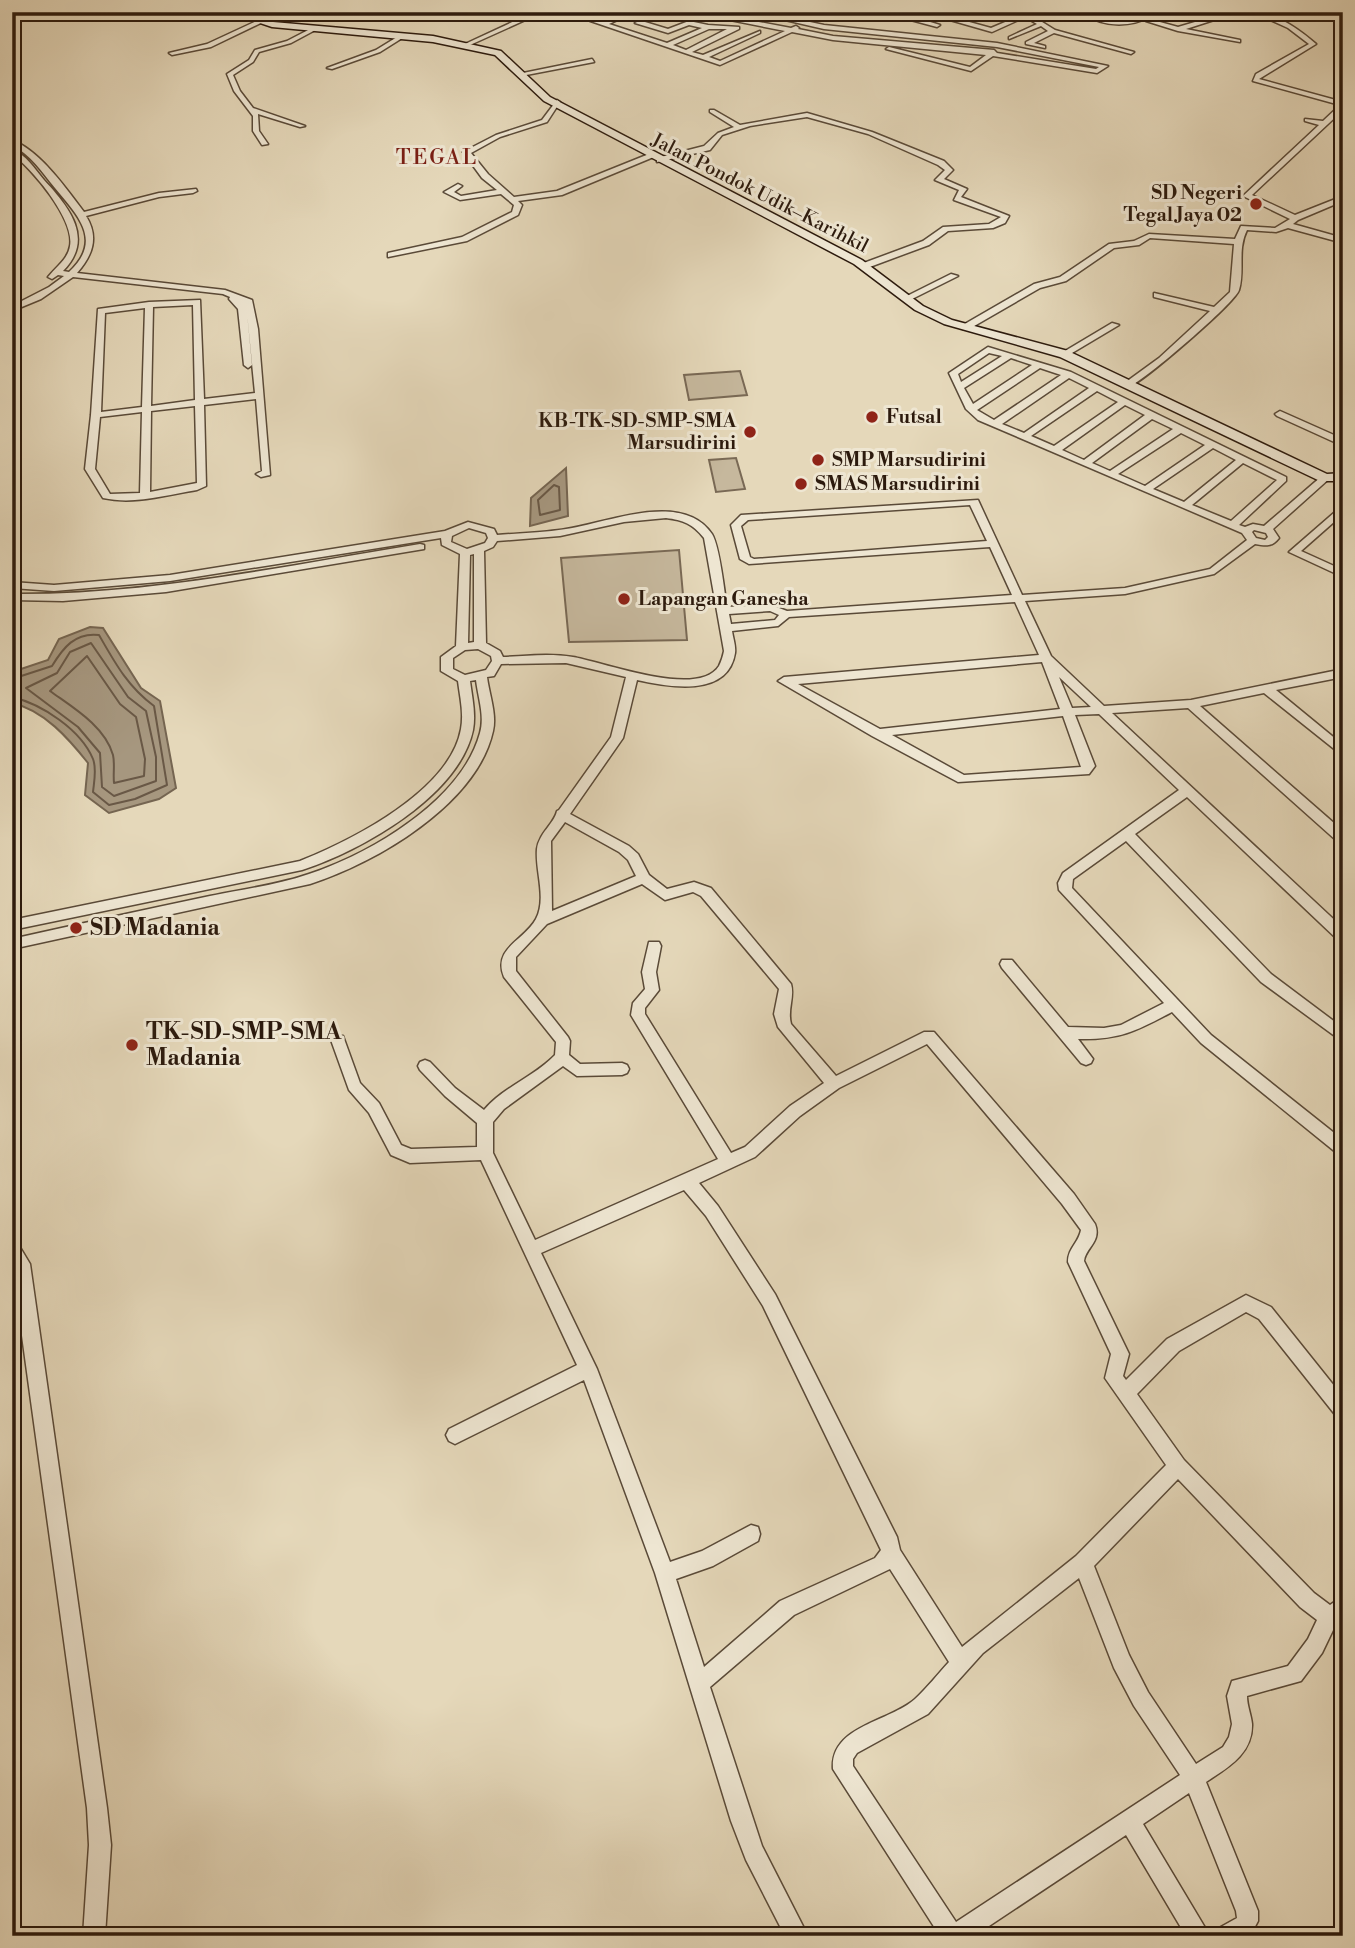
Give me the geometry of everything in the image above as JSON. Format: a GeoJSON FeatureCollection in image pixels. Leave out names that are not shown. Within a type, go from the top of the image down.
{"type":"FeatureCollection","features":[{"type":"Feature","properties":{"kind":"street","name":"Jalan Pondok Udik–Karihkil"},"geometry":{"type":"LineString","coordinates":[[231,12],[261,21],[404,35],[468,44],[498,53],[538,93],[656,158],[864,266],[905,299],[939,318],[1064,354],[1337,479]]}},
{"type":"Feature","properties":{"kind":"street"},"geometry":{"type":"LineString","coordinates":[[468,44],[540,12]]}},
{"type":"Feature","properties":{"kind":"street"},"geometry":{"type":"LineString","coordinates":[[568,12],[722,62],[794,30],[803,23]]}},
{"type":"Feature","properties":{"kind":"street"},"geometry":{"type":"LineString","coordinates":[[586,17],[600,12]]}},
{"type":"Feature","properties":{"kind":"street"},"geometry":{"type":"LineString","coordinates":[[606,23],[632,12]]}},
{"type":"Feature","properties":{"kind":"street"},"geometry":{"type":"LineString","coordinates":[[624,29],[662,12]]}},
{"type":"Feature","properties":{"kind":"street"},"geometry":{"type":"LineString","coordinates":[[659,28],[694,12]]}},
{"type":"Feature","properties":{"kind":"street"},"geometry":{"type":"LineString","coordinates":[[753,12],[803,23],[911,35],[997,45],[1105,66],[1104,70],[1097,71],[993,54],[911,35]]}},
{"type":"Feature","properties":{"kind":"street"},"geometry":{"type":"LineString","coordinates":[[925,12],[992,30]]}},
{"type":"Feature","properties":{"kind":"street"},"geometry":{"type":"LineString","coordinates":[[956,12],[1003,25]]}},
{"type":"Feature","properties":{"kind":"street"},"geometry":{"type":"LineString","coordinates":[[989,12],[1015,19]]}},
{"type":"Feature","properties":{"kind":"street"},"geometry":{"type":"LineString","coordinates":[[965,33],[978,36],[1025,14],[1041,12]]}},
{"type":"Feature","properties":{"kind":"street"},"geometry":{"type":"LineString","coordinates":[[1098,22],[1122,12]]}},
{"type":"Feature","properties":{"kind":"street"},"geometry":{"type":"LineString","coordinates":[[1087,13],[1098,22],[1120,26],[1151,15],[1144,12]]}},
{"type":"Feature","properties":{"kind":"street"},"geometry":{"type":"LineString","coordinates":[[1199,12],[1224,17]]}},
{"type":"Feature","properties":{"kind":"street"},"geometry":{"type":"LineString","coordinates":[[1178,29],[1236,12]]}},
{"type":"Feature","properties":{"kind":"street"},"geometry":{"type":"LineString","coordinates":[[1256,12],[1290,27],[1314,44],[1258,75],[1255,80],[1343,105],[1247,196],[1295,218]]}},
{"type":"Feature","properties":{"kind":"street"},"geometry":{"type":"LineString","coordinates":[[916,13],[909,18],[942,27]]}},
{"type":"Feature","properties":{"kind":"street"},"geometry":{"type":"LineString","coordinates":[[1025,14],[1053,31],[1131,52]]}},
{"type":"Feature","properties":{"kind":"street"},"geometry":{"type":"LineString","coordinates":[[719,26],[722,15],[833,38],[894,44]]}},
{"type":"Feature","properties":{"kind":"street"},"geometry":{"type":"LineString","coordinates":[[1184,18],[1202,24]]}},
{"type":"Feature","properties":{"kind":"street"},"geometry":{"type":"LineString","coordinates":[[172,52],[212,45],[261,21]]}},
{"type":"Feature","properties":{"kind":"street"},"geometry":{"type":"LineString","coordinates":[[1149,21],[1238,41]]}},
{"type":"Feature","properties":{"kind":"street"},"geometry":{"type":"LineString","coordinates":[[639,22],[668,31],[689,23],[737,28],[832,47]]}},
{"type":"Feature","properties":{"kind":"street"},"geometry":{"type":"LineString","coordinates":[[888,29],[900,24],[911,35],[983,60]]}},
{"type":"Feature","properties":{"kind":"street"},"geometry":{"type":"LineString","coordinates":[[1011,38],[1041,24]]}},
{"type":"Feature","properties":{"kind":"street"},"geometry":{"type":"LineString","coordinates":[[669,45],[708,27]]}},
{"type":"Feature","properties":{"kind":"street"},"geometry":{"type":"LineString","coordinates":[[264,144],[257,136],[258,121],[253,110],[237,91],[230,74],[251,61],[257,51],[289,42],[316,28]]}},
{"type":"Feature","properties":{"kind":"street"},"geometry":{"type":"LineString","coordinates":[[686,52],[737,28]]}},
{"type":"Feature","properties":{"kind":"street"},"geometry":{"type":"LineString","coordinates":[[953,30],[911,35],[887,49],[971,69],[993,54],[997,45]]}},
{"type":"Feature","properties":{"kind":"street"},"geometry":{"type":"LineString","coordinates":[[1053,31],[1028,43],[1085,57],[1095,51]]}},
{"type":"Feature","properties":{"kind":"street"},"geometry":{"type":"LineString","coordinates":[[703,58],[758,32]]}},
{"type":"Feature","properties":{"kind":"street"},"geometry":{"type":"LineString","coordinates":[[330,68],[378,51],[404,35]]}},
{"type":"Feature","properties":{"kind":"street"},"geometry":{"type":"LineString","coordinates":[[1039,37],[1117,57]]}},
{"type":"Feature","properties":{"kind":"street"},"geometry":{"type":"LineString","coordinates":[[521,75],[592,61]]}},
{"type":"Feature","properties":{"kind":"street"},"geometry":{"type":"LineString","coordinates":[[391,255],[470,237],[515,213],[519,207],[501,192],[467,155],[468,150],[503,134],[545,121],[557,102]]}},
{"type":"Feature","properties":{"kind":"street"},"geometry":{"type":"LineString","coordinates":[[253,110],[302,126]]}},
{"type":"Feature","properties":{"kind":"street"},"geometry":{"type":"LineString","coordinates":[[712,111],[739,127]]}},
{"type":"Feature","properties":{"kind":"street"},"geometry":{"type":"LineString","coordinates":[[512,200],[559,192],[656,158],[707,148],[720,134],[739,127],[807,115],[862,130],[945,165],[948,173],[939,180],[963,188],[957,198],[1005,216],[1002,222],[990,226],[946,229],[926,243],[864,266]]}},
{"type":"Feature","properties":{"kind":"street"},"geometry":{"type":"LineString","coordinates":[[1307,120],[1325,124]]}},
{"type":"Feature","properties":{"kind":"street"},"geometry":{"type":"LineString","coordinates":[[12,142],[33,154],[81,215],[89,230],[89,247],[84,261],[12,309]]}},
{"type":"Feature","properties":{"kind":"street"},"geometry":{"type":"LineString","coordinates":[[12,151],[21,157],[70,218],[76,232],[77,246],[64,276]]}},
{"type":"Feature","properties":{"kind":"street"},"geometry":{"type":"LineString","coordinates":[[458,186],[448,192],[460,198],[501,192]]}},
{"type":"Feature","properties":{"kind":"street"},"geometry":{"type":"LineString","coordinates":[[81,215],[159,195],[193,191]]}},
{"type":"Feature","properties":{"kind":"street"},"geometry":{"type":"LineString","coordinates":[[1129,383],[1162,360],[1232,296],[1236,288],[1235,260],[1238,242],[1247,227],[1276,230],[1295,218],[1343,198]]}},
{"type":"Feature","properties":{"kind":"street"},"geometry":{"type":"LineString","coordinates":[[1287,225],[1343,241]]}},
{"type":"Feature","properties":{"kind":"street"},"geometry":{"type":"LineString","coordinates":[[967,327],[1037,286],[1063,279],[1112,246],[1136,243],[1149,236],[1238,242]]}},
{"type":"Feature","properties":{"kind":"street"},"geometry":{"type":"LineString","coordinates":[[12,301],[64,276],[225,296],[239,302],[255,396],[267,473],[261,474],[255,396]]}},
{"type":"Feature","properties":{"kind":"street"},"geometry":{"type":"LineString","coordinates":[[905,299],[954,276]]}},
{"type":"Feature","properties":{"kind":"street"},"geometry":{"type":"LineString","coordinates":[[1157,295],[1215,310]]}},
{"type":"Feature","properties":{"kind":"street"},"geometry":{"type":"LineString","coordinates":[[197,302],[199,403],[202,484],[145,494],[107,496],[90,469],[96,415],[101,312],[197,302]]}},
{"type":"Feature","properties":{"kind":"street"},"geometry":{"type":"LineString","coordinates":[[145,494],[149,305]]}},
{"type":"Feature","properties":{"kind":"street"},"geometry":{"type":"LineString","coordinates":[[1064,354],[1115,325]]}},
{"type":"Feature","properties":{"kind":"street"},"geometry":{"type":"LineString","coordinates":[[1232,526],[1284,480],[1097,387],[1039,364],[988,350],[953,373],[971,409],[981,418],[1343,574]]}},
{"type":"Feature","properties":{"kind":"street"},"geometry":{"type":"LineString","coordinates":[[960,387],[1010,355]]}},
{"type":"Feature","properties":{"kind":"street"},"geometry":{"type":"LineString","coordinates":[[971,409],[1039,364]]}},
{"type":"Feature","properties":{"kind":"street"},"geometry":{"type":"LineString","coordinates":[[995,424],[1068,374]]}},
{"type":"Feature","properties":{"kind":"street"},"geometry":{"type":"LineString","coordinates":[[1024,437],[1097,387]]}},
{"type":"Feature","properties":{"kind":"street"},"geometry":{"type":"LineString","coordinates":[[96,415],[255,396]]}},
{"type":"Feature","properties":{"kind":"street"},"geometry":{"type":"LineString","coordinates":[[1055,450],[1125,401]]}},
{"type":"Feature","properties":{"kind":"street"},"geometry":{"type":"LineString","coordinates":[[1280,414],[1343,443]]}},
{"type":"Feature","properties":{"kind":"street"},"geometry":{"type":"LineString","coordinates":[[1086,463],[1151,415]]}},
{"type":"Feature","properties":{"kind":"street"},"geometry":{"type":"LineString","coordinates":[[1112,474],[1180,429]]}},
{"type":"Feature","properties":{"kind":"street"},"geometry":{"type":"LineString","coordinates":[[1332,438],[1343,432]]}},
{"type":"Feature","properties":{"kind":"street"},"geometry":{"type":"LineString","coordinates":[[1147,489],[1211,445]]}},
{"type":"Feature","properties":{"kind":"street"},"geometry":{"type":"LineString","coordinates":[[1185,506],[1241,460]]}},
{"type":"Feature","properties":{"kind":"street"},"geometry":{"type":"LineString","coordinates":[[1267,529],[1337,479]]}},
{"type":"Feature","properties":{"kind":"street"},"geometry":{"type":"LineString","coordinates":[[992,544],[753,562],[745,559],[736,525],[746,517],[974,502],[1046,658],[1089,766],[1085,771],[962,779],[875,734],[784,681],[1046,658],[1343,936]]}},
{"type":"Feature","properties":{"kind":"street"},"geometry":{"type":"LineString","coordinates":[[1294,552],[1343,508]]}},
{"type":"Feature","properties":{"kind":"street"},"geometry":{"type":"LineString","coordinates":[[493,538],[566,532],[660,514],[683,516],[706,531],[730,660],[715,676],[680,684],[572,660],[498,661]]}},
{"type":"Feature","properties":{"kind":"street"},"geometry":{"type":"LineString","coordinates":[[12,597],[49,599],[170,588],[447,539],[468,525],[481,526],[490,531],[493,538]]}},
{"type":"Feature","properties":{"kind":"street"},"geometry":{"type":"LineString","coordinates":[[723,611],[771,608],[786,614],[1112,592],[1187,579],[1222,567],[1250,536],[1254,527],[1267,529],[1274,536],[1270,542]]}},
{"type":"Feature","properties":{"kind":"street"},"geometry":{"type":"LineString","coordinates":[[447,539],[453,550],[465,552],[479,551],[489,545],[493,538]]}},
{"type":"Feature","properties":{"kind":"street"},"geometry":{"type":"LineString","coordinates":[[12,585],[54,588],[170,578],[447,539]]}},
{"type":"Feature","properties":{"kind":"street"},"geometry":{"type":"LineString","coordinates":[[479,551],[480,645]]}},
{"type":"Feature","properties":{"kind":"street"},"geometry":{"type":"LineString","coordinates":[[462,647],[465,552]]}},
{"type":"Feature","properties":{"kind":"street"},"geometry":{"type":"LineString","coordinates":[[726,628],[778,623],[786,614]]}},
{"type":"Feature","properties":{"kind":"street"},"geometry":{"type":"LineString","coordinates":[[480,645],[496,654],[496,667],[481,677],[464,679],[447,671],[445,664],[453,651],[462,647],[480,645]]}},
{"type":"Feature","properties":{"kind":"street"},"geometry":{"type":"LineString","coordinates":[[875,734],[1068,712],[1191,704],[1343,673]]}},
{"type":"Feature","properties":{"kind":"street"},"geometry":{"type":"LineString","coordinates":[[543,920],[546,908],[542,850],[550,828],[617,738],[632,675]]}},
{"type":"Feature","properties":{"kind":"street"},"geometry":{"type":"LineString","coordinates":[[19,942],[310,879],[352,863],[382,847],[407,831],[450,792],[473,764],[487,730],[481,677]]}},
{"type":"Feature","properties":{"kind":"street"},"geometry":{"type":"LineString","coordinates":[[12,925],[302,865],[342,850],[372,834],[430,787],[452,760],[466,732],[464,679]]}},
{"type":"Feature","properties":{"kind":"street"},"geometry":{"type":"LineString","coordinates":[[1267,690],[1343,752]]}},
{"type":"Feature","properties":{"kind":"street"},"geometry":{"type":"LineString","coordinates":[[1191,704],[1343,839]]}},
{"type":"Feature","properties":{"kind":"street"},"geometry":{"type":"LineString","coordinates":[[1187,791],[1068,876],[1066,890],[1172,1006],[1206,1039],[1343,1149]]}},
{"type":"Feature","properties":{"kind":"street"},"geometry":{"type":"LineString","coordinates":[[561,814],[629,853],[644,878],[665,895],[694,887],[706,892],[786,988],[781,1014],[785,1027],[834,1084]]}},
{"type":"Feature","properties":{"kind":"street"},"geometry":{"type":"LineString","coordinates":[[1127,834],[1266,978],[1343,1036]]}},
{"type":"Feature","properties":{"kind":"street"},"geometry":{"type":"LineString","coordinates":[[485,1120],[562,1057],[563,1041],[509,973],[506,962],[509,954],[543,920],[644,878]]}},
{"type":"Feature","properties":{"kind":"street"},"geometry":{"type":"LineString","coordinates":[[19,942],[28,922]]}},
{"type":"Feature","properties":{"kind":"street"},"geometry":{"type":"LineString","coordinates":[[654,946],[649,972],[652,990],[638,1007],[639,1015],[728,1162]]}},
{"type":"Feature","properties":{"kind":"street"},"geometry":{"type":"LineString","coordinates":[[1007,964],[1086,1059]]}},
{"type":"Feature","properties":{"kind":"street"},"geometry":{"type":"LineString","coordinates":[[1063,1033],[1104,1034],[1124,1030],[1172,1006]]}},
{"type":"Feature","properties":{"kind":"street"},"geometry":{"type":"LineString","coordinates":[[531,1250],[728,1162],[766,1141],[795,1111],[834,1084],[929,1036],[1068,1199],[1088,1229],[1086,1244],[1076,1253],[1076,1262],[1120,1354],[1114,1378],[1178,1466],[1307,1600],[1336,1612],[1294,1674],[1239,1688],[1236,1695],[1242,1714],[1240,1741],[1230,1754],[953,1936],[843,1769],[841,1762],[850,1746],[921,1707],[976,1646],[1083,1563],[1178,1466]]}},
{"type":"Feature","properties":{"kind":"street"},"geometry":{"type":"LineString","coordinates":[[338,1040],[354,1086],[374,1108],[396,1150],[410,1156],[485,1153]]}},
{"type":"Feature","properties":{"kind":"street"},"geometry":{"type":"LineString","coordinates":[[562,1057],[577,1070],[622,1069]]}},
{"type":"Feature","properties":{"kind":"street"},"geometry":{"type":"LineString","coordinates":[[425,1066],[450,1092],[485,1120]]}},
{"type":"Feature","properties":{"kind":"street"},"geometry":{"type":"LineString","coordinates":[[485,1120],[485,1153],[588,1369],[665,1573],[754,1852],[797,1936]]}},
{"type":"Feature","properties":{"kind":"street"},"geometry":{"type":"LineString","coordinates":[[687,1181],[712,1211],[769,1300],[890,1544],[891,1553],[961,1663]]}},
{"type":"Feature","properties":{"kind":"street"},"geometry":{"type":"LineString","coordinates":[[12,1249],[22,1265],[97,1808],[100,1845],[94,1936]]}},
{"type":"Feature","properties":{"kind":"street"},"geometry":{"type":"LineString","coordinates":[[1126,1393],[1173,1345],[1247,1303],[1265,1313],[1343,1411]]}},
{"type":"Feature","properties":{"kind":"street"},"geometry":{"type":"LineString","coordinates":[[455,1435],[588,1369]]}},
{"type":"Feature","properties":{"kind":"street"},"geometry":{"type":"LineString","coordinates":[[665,1573],[706,1559],[751,1534]]}},
{"type":"Feature","properties":{"kind":"street"},"geometry":{"type":"LineString","coordinates":[[700,1684],[787,1608],[882,1565],[891,1553]]}},
{"type":"Feature","properties":{"kind":"street"},"geometry":{"type":"LineString","coordinates":[[1083,1563],[1121,1661],[1141,1699],[1193,1777],[1248,1916],[1244,1928],[1227,1936]]}},
{"type":"Feature","properties":{"kind":"street"},"geometry":{"type":"LineString","coordinates":[[1129,1820],[1199,1936]]}},
{"type":"Feature","properties":{"kind":"shaded area"},"geometry":{"type":"Polygon","coordinates":[[[740,371],[747,395],[689,400],[684,375],[740,371]]]}},
{"type":"Feature","properties":{"kind":"shaded area"},"geometry":{"type":"Polygon","coordinates":[[[736,458],[745,489],[716,492],[709,460],[736,458]]]}},
{"type":"Feature","properties":{"kind":"shaded area","name":"Lapangan Ganesha"},"geometry":{"type":"Polygon","coordinates":[[[679,550],[687,640],[569,642],[561,558],[679,550]]]}},
{"type":"Feature","properties":{"kind":"water"},"geometry":{"type":"Polygon","coordinates":[[[566,468],[568,516],[530,526],[531,498],[566,468]]]}},
{"type":"Feature","properties":{"kind":"water"},"geometry":{"type":"Polygon","coordinates":[[[90,627],[103,628],[141,688],[160,701],[176,788],[159,799],[109,813],[85,795],[88,763],[73,744],[35,712],[12,703],[12,672],[48,660],[59,639],[90,627]]]}},
{"type":"Feature","properties":{"kind":"place","name":"SD Negeri Tegal Jaya 02"},"geometry":{"type":"Point","coordinates":[1256,204]}},
{"type":"Feature","properties":{"kind":"place","name":"Futsal"},"geometry":{"type":"Point","coordinates":[872,417]}},
{"type":"Feature","properties":{"kind":"place","name":"KB-TK-SD-SMP-SMA Marsudirini"},"geometry":{"type":"Point","coordinates":[750,432]}},
{"type":"Feature","properties":{"kind":"place","name":"SMP Marsudirini"},"geometry":{"type":"Point","coordinates":[818,460]}},
{"type":"Feature","properties":{"kind":"place","name":"SMAS Marsudirini"},"geometry":{"type":"Point","coordinates":[801,484]}},
{"type":"Feature","properties":{"kind":"place","name":"Lapangan Ganesha"},"geometry":{"type":"Point","coordinates":[624,599]}},
{"type":"Feature","properties":{"kind":"place","name":"SD Madania"},"geometry":{"type":"Point","coordinates":[76,928]}},
{"type":"Feature","properties":{"kind":"place","name":"TK-SD-SMP-SMA Madania"},"geometry":{"type":"Point","coordinates":[132,1045]}},
{"type":"Feature","properties":{"kind":"district","name":"TEGAL"},"geometry":{"type":"Point","coordinates":[437,158]}}]}
